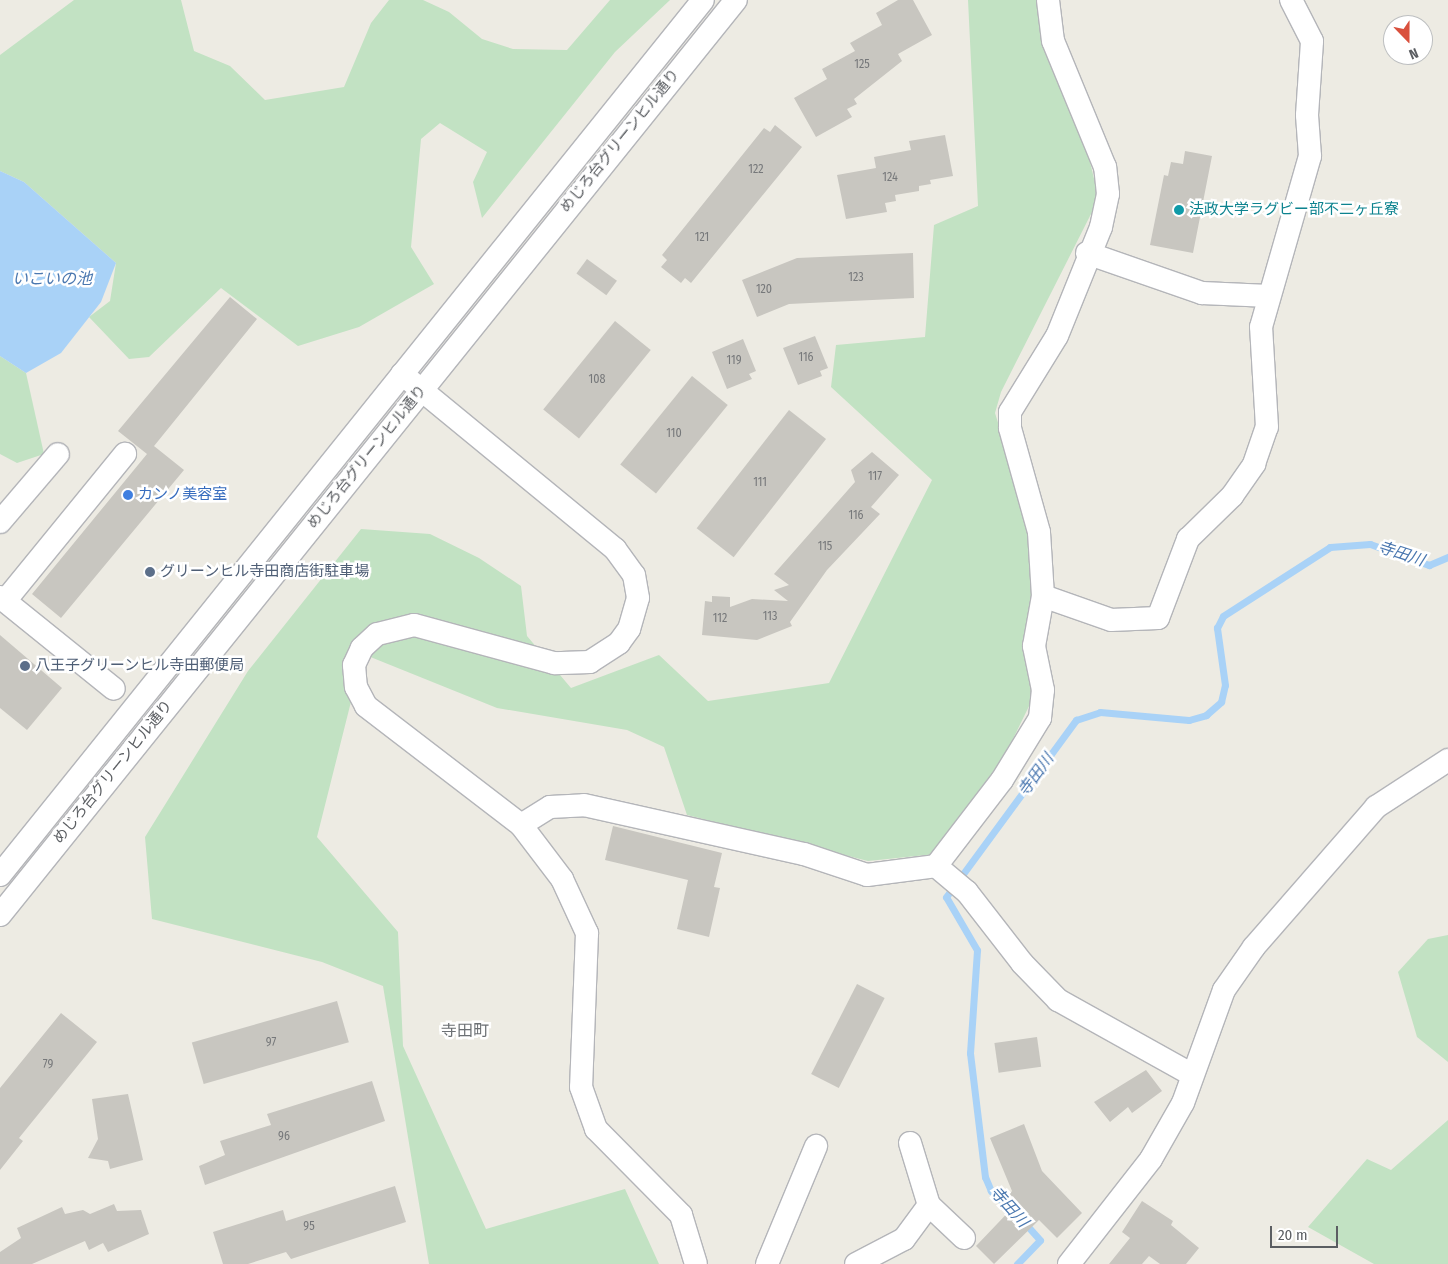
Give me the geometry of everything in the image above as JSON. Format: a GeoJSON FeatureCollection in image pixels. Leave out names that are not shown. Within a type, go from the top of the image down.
{"type":"FeatureCollection","features":[{"type":"Feature","properties":{"kind":"street","name":"めじろ台グリーンヒル通り"},"geometry":{"type":"LineString","coordinates":[[0,875],[703,0]]}},
{"type":"Feature","properties":{"kind":"street","name":"めじろ台グリーンヒル通り"},"geometry":{"type":"LineString","coordinates":[[0,915],[736,0]]}},
{"type":"Feature","properties":{"kind":"street"},"geometry":{"type":"LineString","coordinates":[[941,869],[1002,780],[1040,718],[1043,690],[1034,646],[1043,596],[1039,532],[1010,428],[1010,412],[1057,336],[1087,253],[1101,227],[1108,194],[1104,167],[1053,41],[1048,0]]}},
{"type":"Feature","properties":{"kind":"street"},"geometry":{"type":"LineString","coordinates":[[1043,596],[1111,620],[1158,618],[1188,539],[1232,496],[1254,464],[1267,427],[1261,327],[1310,156],[1312,41],[1291,0]]}},
{"type":"Feature","properties":{"kind":"street"},"geometry":{"type":"LineString","coordinates":[[1087,253],[1202,294],[1269,296]]}},
{"type":"Feature","properties":{"kind":"street"},"geometry":{"type":"LineString","coordinates":[[402,374],[419,392],[615,550],[634,576],[638,598],[629,629],[619,643],[590,662],[554,664],[414,625],[377,634],[362,648],[354,665],[356,687],[366,706],[521,825],[562,879],[586,933],[581,1087],[596,1129],[681,1215],[696,1264]]}},
{"type":"Feature","properties":{"kind":"street"},"geometry":{"type":"LineString","coordinates":[[0,522],[58,454]]}},
{"type":"Feature","properties":{"kind":"street"},"geometry":{"type":"LineString","coordinates":[[114,689],[2,599],[125,454]]}},
{"type":"Feature","properties":{"kind":"street"},"geometry":{"type":"LineString","coordinates":[[1069,1264],[1152,1159],[1183,1103],[1191,1074],[1224,990],[1254,947],[1376,807],[1448,760]]}},
{"type":"Feature","properties":{"kind":"street"},"geometry":{"type":"LineString","coordinates":[[521,825],[550,806],[584,805],[804,854],[867,875],[941,869],[967,892],[1022,963],[1058,1000],[1191,1074]]}},
{"type":"Feature","properties":{"kind":"street"},"geometry":{"type":"LineString","coordinates":[[910,1143],[928,1205],[964,1238]]}},
{"type":"Feature","properties":{"kind":"street"},"geometry":{"type":"LineString","coordinates":[[767,1264],[816,1146]]}},
{"type":"Feature","properties":{"kind":"street"},"geometry":{"type":"LineString","coordinates":[[856,1264],[904,1239],[928,1205]]}},
{"type":"Feature","properties":{"kind":"green space"},"geometry":{"type":"Polygon","coordinates":[[[74,0],[181,0],[194,51],[230,66],[265,100],[344,87],[371,23],[389,0],[423,0],[449,12],[482,39],[513,49],[567,50],[610,0],[670,0],[615,52],[482,218],[473,182],[487,152],[440,123],[421,139],[411,247],[434,284],[359,327],[298,346],[221,288],[149,357],[129,359],[89,317],[110,301],[116,263],[24,182],[0,171],[0,55],[74,0]]]}},
{"type":"Feature","properties":{"kind":"green space"},"geometry":{"type":"Polygon","coordinates":[[[968,0],[1041,0],[1038,16],[1046,49],[1084,137],[1097,191],[1092,212],[1001,392],[995,413],[1029,522],[1036,588],[1033,698],[993,780],[936,854],[868,861],[687,815],[664,747],[627,730],[497,708],[363,654],[317,837],[398,932],[403,1046],[486,1229],[625,1189],[659,1264],[429,1264],[383,986],[322,962],[152,919],[145,837],[248,671],[361,529],[430,534],[479,558],[521,586],[527,636],[571,688],[659,655],[708,701],[829,683],[932,480],[831,387],[836,345],[925,337],[934,225],[978,206],[968,0]]]}},
{"type":"Feature","properties":{"kind":"green space"},"geometry":{"type":"Polygon","coordinates":[[[0,356],[26,373],[44,454],[17,463],[0,454],[0,356]]]}},
{"type":"Feature","properties":{"kind":"green space"},"geometry":{"type":"Polygon","coordinates":[[[1448,935],[1448,1062],[1417,1037],[1398,972],[1428,939],[1448,935]]]}},
{"type":"Feature","properties":{"kind":"green space"},"geometry":{"type":"Polygon","coordinates":[[[1448,1120],[1448,1264],[1374,1264],[1308,1227],[1367,1159],[1391,1170],[1448,1120]]]}},
{"type":"Feature","properties":{"kind":"water","name":"いこいの池"},"geometry":{"type":"Polygon","coordinates":[[[0,171],[24,182],[116,263],[101,302],[61,353],[26,373],[0,356],[0,171]]]}},
{"type":"Feature","properties":{"kind":"building"},"geometry":{"type":"Polygon","coordinates":[[[898,0],[913,0],[932,35],[898,54],[902,61],[854,99],[857,104],[847,109],[852,117],[816,137],[794,98],[827,79],[822,69],[855,51],[850,43],[882,25],[876,13],[898,0]]]}},
{"type":"Feature","properties":{"kind":"building"},"geometry":{"type":"Polygon","coordinates":[[[775,125],[802,147],[691,283],[685,278],[681,283],[661,267],[667,260],[662,255],[764,128],[770,132],[775,125]]]}},
{"type":"Feature","properties":{"kind":"building"},"geometry":{"type":"Polygon","coordinates":[[[945,135],[953,176],[930,180],[931,184],[919,186],[919,191],[895,195],[896,201],[885,203],[887,212],[846,219],[837,175],[876,168],[874,157],[911,150],[909,141],[945,135]]]}},
{"type":"Feature","properties":{"kind":"building","name":"法政大学ラグビー部不二ヶ丘寮"},"geometry":{"type":"Polygon","coordinates":[[[1185,151],[1212,156],[1193,253],[1150,245],[1164,175],[1168,176],[1171,162],[1183,164],[1185,151]]]}},
{"type":"Feature","properties":{"kind":"building"},"geometry":{"type":"Polygon","coordinates":[[[913,253],[914,298],[789,304],[757,317],[742,280],[797,258],[913,253]]]}},
{"type":"Feature","properties":{"kind":"building"},"geometry":{"type":"Polygon","coordinates":[[[587,259],[617,281],[606,295],[576,274],[587,259]]]}},
{"type":"Feature","properties":{"kind":"building"},"geometry":{"type":"Polygon","coordinates":[[[230,297],[257,319],[154,446],[184,470],[61,618],[32,594],[147,454],[118,431],[230,297]]]}},
{"type":"Feature","properties":{"kind":"building"},"geometry":{"type":"Polygon","coordinates":[[[615,321],[651,350],[579,439],[543,410],[615,321]]]}},
{"type":"Feature","properties":{"kind":"building"},"geometry":{"type":"Polygon","coordinates":[[[815,336],[828,368],[820,371],[822,376],[798,385],[783,348],[815,336]]]}},
{"type":"Feature","properties":{"kind":"building"},"geometry":{"type":"Polygon","coordinates":[[[743,339],[756,371],[749,374],[752,379],[727,389],[712,352],[743,339]]]}},
{"type":"Feature","properties":{"kind":"building"},"geometry":{"type":"Polygon","coordinates":[[[692,376],[728,405],[656,494],[620,465],[692,376]]]}},
{"type":"Feature","properties":{"kind":"building"},"geometry":{"type":"Polygon","coordinates":[[[789,410],[826,439],[734,557],[697,528],[789,410]]]}},
{"type":"Feature","properties":{"kind":"building"},"geometry":{"type":"Polygon","coordinates":[[[872,452],[899,475],[871,507],[880,514],[827,570],[790,622],[792,626],[757,640],[702,635],[705,601],[712,602],[712,596],[730,597],[730,607],[752,599],[788,601],[774,590],[789,585],[774,574],[855,482],[851,470],[872,452]]]}},
{"type":"Feature","properties":{"kind":"building"},"geometry":{"type":"Polygon","coordinates":[[[0,635],[62,688],[27,730],[0,708],[0,635]]]}},
{"type":"Feature","properties":{"kind":"building"},"geometry":{"type":"Polygon","coordinates":[[[613,826],[722,853],[714,887],[720,888],[709,937],[677,929],[688,880],[605,860],[613,826]]]}},
{"type":"Feature","properties":{"kind":"building"},"geometry":{"type":"Polygon","coordinates":[[[857,984],[885,998],[839,1088],[811,1074],[857,984]]]}},
{"type":"Feature","properties":{"kind":"building"},"geometry":{"type":"Polygon","coordinates":[[[337,1001],[349,1042],[204,1084],[192,1043],[337,1001]]]}},
{"type":"Feature","properties":{"kind":"building"},"geometry":{"type":"Polygon","coordinates":[[[61,1013],[97,1042],[19,1138],[23,1141],[0,1170],[0,1088],[61,1013]]]}},
{"type":"Feature","properties":{"kind":"building"},"geometry":{"type":"Polygon","coordinates":[[[1037,1037],[1041,1067],[999,1073],[994,1043],[1037,1037]]]}},
{"type":"Feature","properties":{"kind":"building"},"geometry":{"type":"Polygon","coordinates":[[[1146,1070],[1162,1091],[1132,1113],[1128,1107],[1110,1122],[1094,1102],[1146,1070]]]}},
{"type":"Feature","properties":{"kind":"building"},"geometry":{"type":"Polygon","coordinates":[[[372,1081],[385,1121],[205,1185],[199,1166],[225,1155],[220,1141],[271,1125],[267,1114],[372,1081]]]}},
{"type":"Feature","properties":{"kind":"building"},"geometry":{"type":"Polygon","coordinates":[[[128,1094],[143,1160],[110,1169],[108,1161],[88,1158],[98,1139],[92,1099],[128,1094]]]}},
{"type":"Feature","properties":{"kind":"building"},"geometry":{"type":"Polygon","coordinates":[[[1024,1124],[1042,1171],[1082,1213],[1057,1238],[1039,1220],[994,1264],[976,1246],[1018,1202],[1009,1195],[1012,1191],[990,1138],[1024,1124]]]}},
{"type":"Feature","properties":{"kind":"building"},"geometry":{"type":"Polygon","coordinates":[[[395,1186],[406,1222],[291,1259],[286,1252],[248,1264],[223,1264],[213,1232],[283,1210],[286,1221],[395,1186]]]}},
{"type":"Feature","properties":{"kind":"building"},"geometry":{"type":"Polygon","coordinates":[[[1142,1201],[1173,1221],[1171,1225],[1199,1248],[1186,1264],[1160,1264],[1149,1256],[1142,1264],[1109,1264],[1130,1238],[1122,1232],[1142,1201]]]}},
{"type":"Feature","properties":{"kind":"building"},"geometry":{"type":"Polygon","coordinates":[[[114,1204],[117,1211],[141,1210],[149,1234],[108,1252],[103,1243],[89,1250],[85,1241],[32,1264],[0,1264],[0,1252],[21,1238],[17,1228],[62,1207],[65,1214],[83,1210],[90,1214],[114,1204]]]}},
{"type":"Feature","properties":{"kind":"waterway","name":"寺田川"},"geometry":{"type":"LineString","coordinates":[[1016,1215],[991,1191],[985,1177],[970,1053],[977,950],[946,897],[1076,720],[1100,712],[1189,720],[1206,715],[1221,702],[1225,685],[1217,628],[1223,616],[1330,547],[1370,544],[1429,565],[1448,557]]}},
{"type":"Feature","properties":{"kind":"waterway","name":"寺田川"},"geometry":{"type":"LineString","coordinates":[[1017,1264],[1040,1240],[1024,1222]]}},
{"type":"Feature","properties":{"kind":"place","name":"法政大学ラグビー部不二ヶ丘寮"},"geometry":{"type":"Point","coordinates":[1179,210]}},
{"type":"Feature","properties":{"kind":"place","name":"カンノ美容室"},"geometry":{"type":"Point","coordinates":[128,495]}},
{"type":"Feature","properties":{"kind":"place","name":"グリーンヒル寺田商店街駐車場"},"geometry":{"type":"Point","coordinates":[150,572]}},
{"type":"Feature","properties":{"kind":"place","name":"八王子グリーンヒル寺田郵便局"},"geometry":{"type":"Point","coordinates":[25,666]}},
{"type":"Feature","properties":{"kind":"district","name":"寺田町"},"geometry":{"type":"Point","coordinates":[465,1031]}}]}
